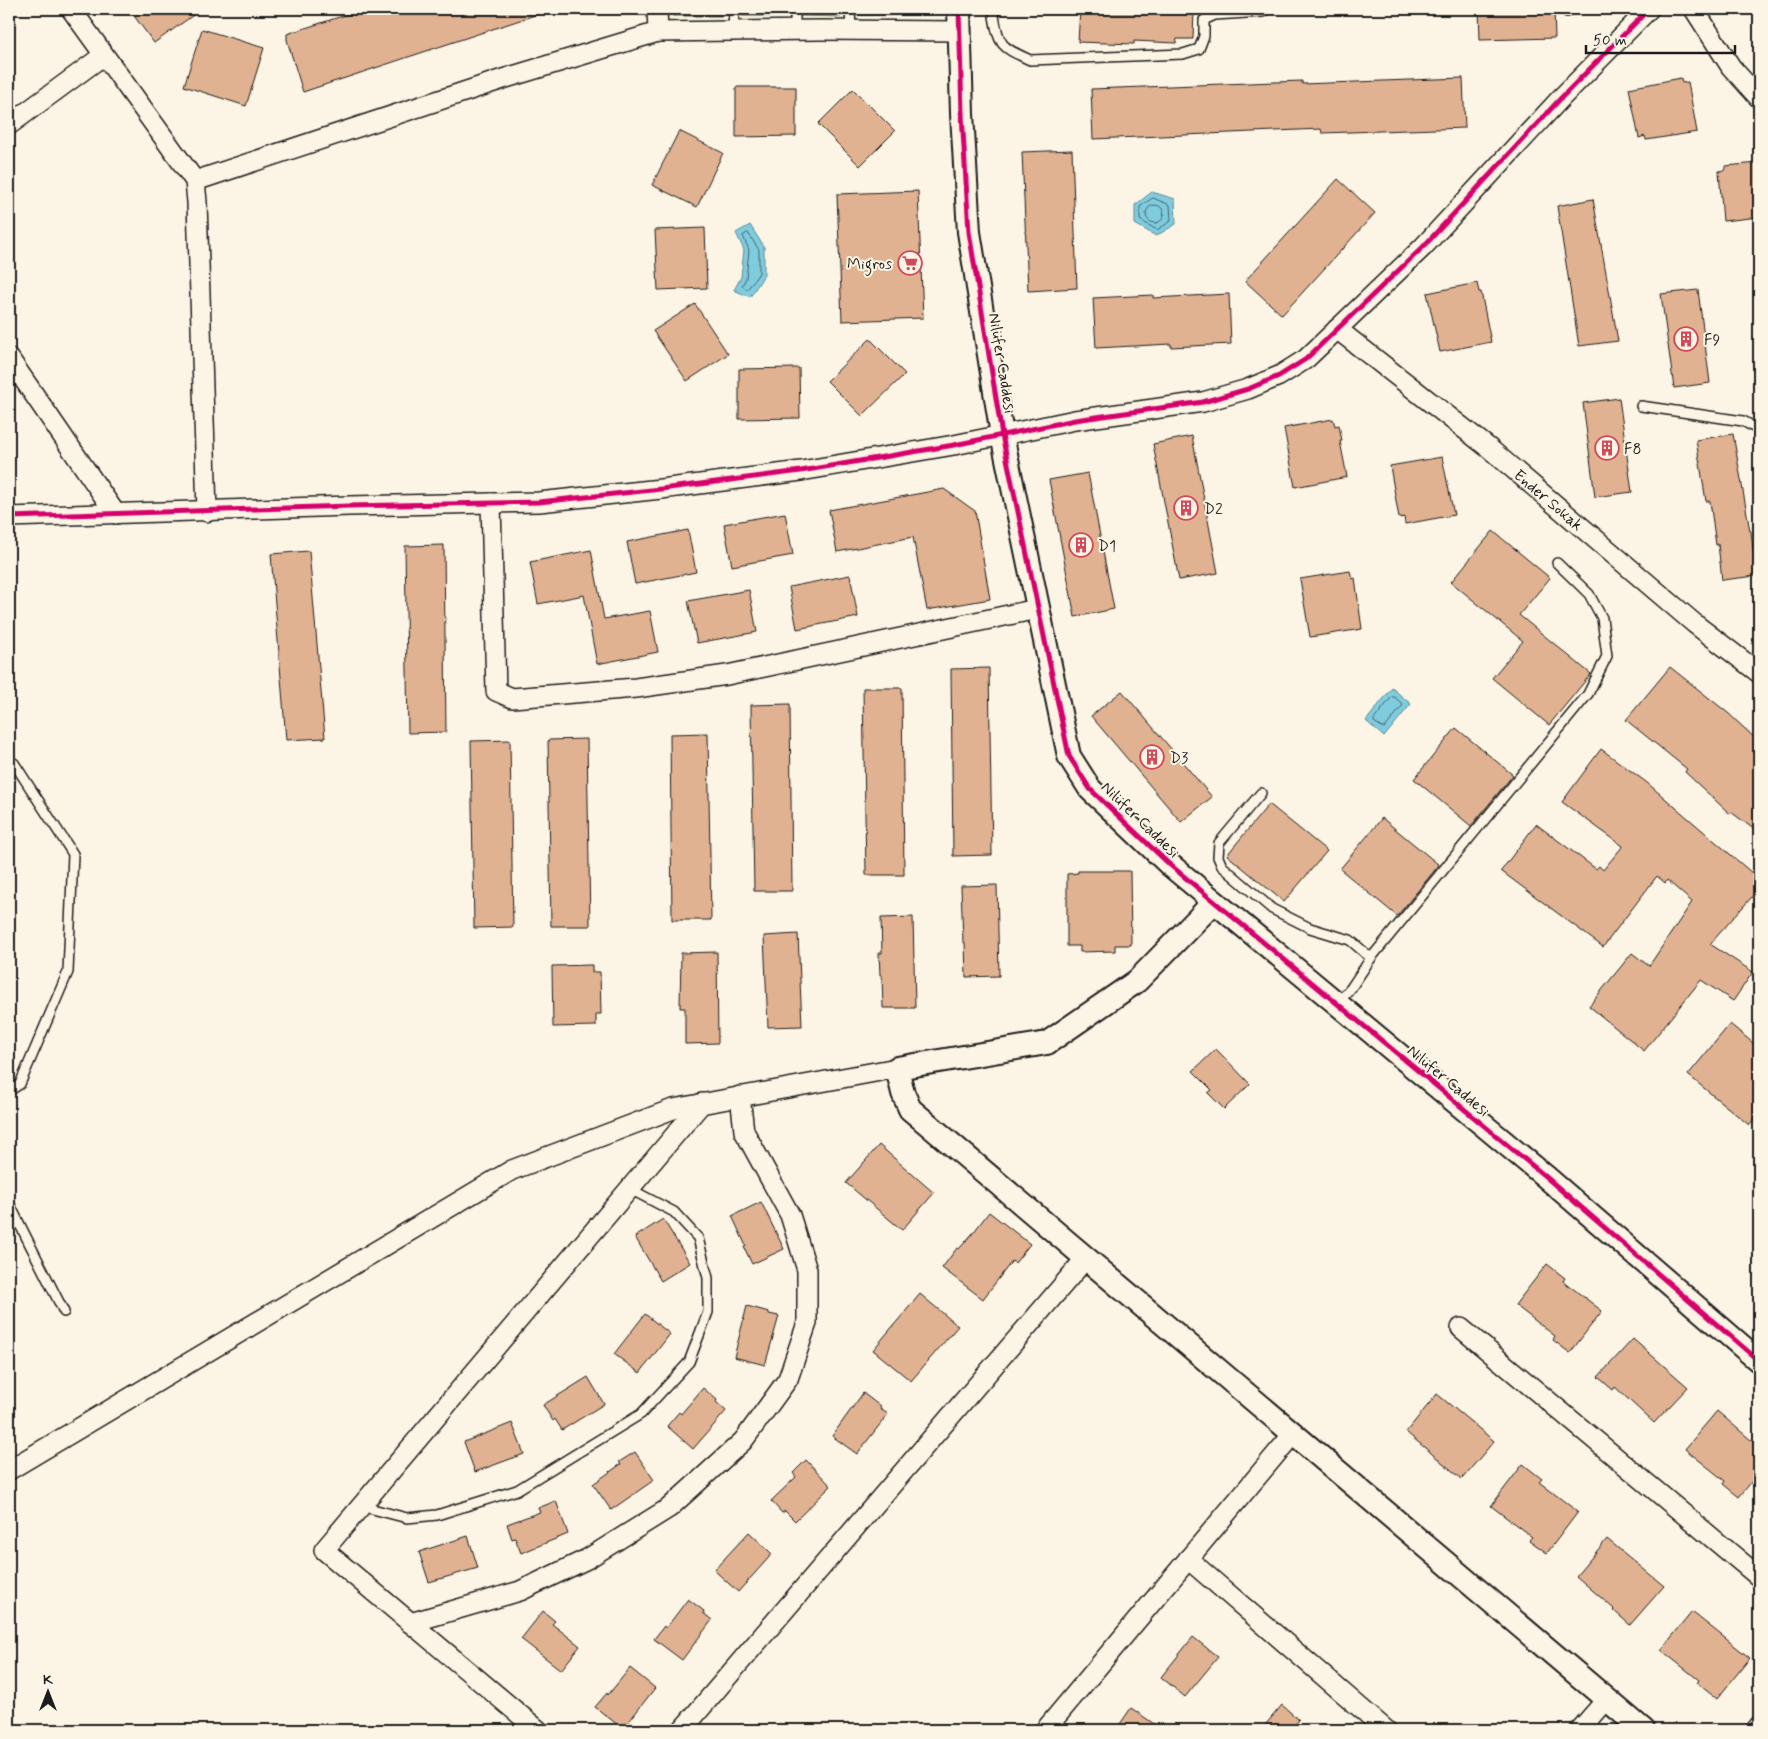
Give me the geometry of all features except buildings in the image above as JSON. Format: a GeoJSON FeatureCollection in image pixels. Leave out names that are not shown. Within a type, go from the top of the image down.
{"type":"FeatureCollection","features":[{"type":"Feature","properties":{"kind":"street"},"geometry":{"type":"LineString","coordinates":[[71,9],[195,181],[198,222],[207,512]]}},
{"type":"Feature","properties":{"kind":"street"},"geometry":{"type":"LineString","coordinates":[[657,9],[658,32]]}},
{"type":"Feature","properties":{"kind":"street","name":"Nilüfer Caddesi"},"geometry":{"type":"LineString","coordinates":[[959,9],[968,232],[1002,435],[1069,756],[1090,789],[1169,864],[1546,1177],[1759,1361]]}},
{"type":"Feature","properties":{"kind":"street"},"geometry":{"type":"LineString","coordinates":[[9,517],[539,502],[800,471],[954,445],[1075,420],[1203,402],[1248,389],[1279,376],[1306,359],[1423,247],[1560,98],[1649,9]]}},
{"type":"Feature","properties":{"kind":"street"},"geometry":{"type":"LineString","coordinates":[[1694,9],[1731,67],[1759,98]]}},
{"type":"Feature","properties":{"kind":"street"},"geometry":{"type":"LineString","coordinates":[[195,181],[506,78],[658,32],[795,30],[960,32]]}},
{"type":"Feature","properties":{"kind":"street"},"geometry":{"type":"LineString","coordinates":[[9,125],[104,55]]}},
{"type":"Feature","properties":{"kind":"street","name":"Ender Sokak"},"geometry":{"type":"LineString","coordinates":[[1337,329],[1490,449],[1695,624],[1759,673]]}},
{"type":"Feature","properties":{"kind":"street"},"geometry":{"type":"LineString","coordinates":[[9,358],[116,514]]}},
{"type":"Feature","properties":{"kind":"street"},"geometry":{"type":"LineString","coordinates":[[491,503],[496,691],[512,698],[636,688],[737,674],[1037,609]]}},
{"type":"Feature","properties":{"kind":"street"},"geometry":{"type":"LineString","coordinates":[[9,1470],[512,1170],[672,1109],[1047,1043],[1137,981],[1214,902]]}},
{"type":"Feature","properties":{"kind":"street"},"geometry":{"type":"LineString","coordinates":[[897,1068],[903,1093],[910,1109],[1643,1730]]}},
{"type":"Feature","properties":{"kind":"street"},"geometry":{"type":"LineString","coordinates":[[410,1622],[520,1591],[587,1559],[669,1508],[743,1441],[788,1379],[807,1323],[807,1270],[790,1215],[744,1131],[740,1096]]}},
{"type":"Feature","properties":{"kind":"street"},"geometry":{"type":"LineString","coordinates":[[538,1730],[324,1550],[702,1103]]}},
{"type":"Feature","properties":{"kind":"street"},"geometry":{"type":"LineString","coordinates":[[682,1730],[1086,1258]]}},
{"type":"Feature","properties":{"kind":"street"},"geometry":{"type":"LineString","coordinates":[[1461,1328],[1759,1577]]}},
{"type":"Feature","properties":{"kind":"street"},"geometry":{"type":"LineString","coordinates":[[1045,1730],[1293,1434]]}},
{"type":"Feature","properties":{"kind":"street"},"geometry":{"type":"LineString","coordinates":[[1188,1560],[1386,1730]]}},
{"type":"Feature","properties":{"kind":"street"},"geometry":{"type":"LineString","coordinates":[[1580,1730],[1607,1699]]}},
{"type":"Feature","properties":{"kind":"street"},"geometry":{"type":"LineString","coordinates":[[1756,1730],[1759,1726]]}},
{"type":"Feature","properties":{"kind":"lane"},"geometry":{"type":"LineString","coordinates":[[733,31],[734,9]]}},
{"type":"Feature","properties":{"kind":"lane"},"geometry":{"type":"LineString","coordinates":[[795,9],[795,30]]}},
{"type":"Feature","properties":{"kind":"lane"},"geometry":{"type":"LineString","coordinates":[[850,9],[851,30]]}},
{"type":"Feature","properties":{"kind":"lane"},"geometry":{"type":"LineString","coordinates":[[994,16],[998,36],[1007,49],[1030,60],[1183,54],[1199,49],[1204,36],[1204,20],[1215,15],[1263,12],[1263,9]]}},
{"type":"Feature","properties":{"kind":"lane"},"geometry":{"type":"LineString","coordinates":[[1641,406],[1743,420],[1759,430]]}},
{"type":"Feature","properties":{"kind":"lane"},"geometry":{"type":"LineString","coordinates":[[1337,1004],[1351,988],[1371,958],[1588,694],[1607,656],[1602,618],[1589,594],[1557,563]]}},
{"type":"Feature","properties":{"kind":"lane"},"geometry":{"type":"LineString","coordinates":[[9,761],[14,763],[73,854],[68,972],[20,1084],[9,1091]]}},
{"type":"Feature","properties":{"kind":"lane"},"geometry":{"type":"LineString","coordinates":[[1261,793],[1219,843],[1218,857],[1222,866],[1272,909],[1310,928],[1350,940],[1371,958]]}},
{"type":"Feature","properties":{"kind":"lane"},"geometry":{"type":"LineString","coordinates":[[361,1506],[407,1518],[437,1515],[516,1490],[641,1414],[689,1362],[708,1312],[708,1278],[698,1238],[674,1212],[630,1189]]}},
{"type":"Feature","properties":{"kind":"lane"},"geometry":{"type":"LineString","coordinates":[[9,1204],[64,1312]]}},
{"type":"Feature","properties":{"kind":"green space"},"geometry":{"type":"Polygon","coordinates":[[[673,9],[724,9],[724,16],[673,16],[673,9]]]}},
{"type":"Feature","properties":{"kind":"green space"},"geometry":{"type":"Polygon","coordinates":[[[742,9],[783,9],[783,16],[742,16],[742,9]]]}},
{"type":"Feature","properties":{"kind":"green space"},"geometry":{"type":"Polygon","coordinates":[[[800,9],[841,9],[841,17],[800,16],[800,9]]]}},
{"type":"Feature","properties":{"kind":"green space"},"geometry":{"type":"Polygon","coordinates":[[[857,9],[921,9],[921,15],[857,15],[857,9]]]}},
{"type":"Feature","properties":{"kind":"water"},"geometry":{"type":"Polygon","coordinates":[[[1152,192],[1175,199],[1176,224],[1156,236],[1135,224],[1135,205],[1152,192]]]}},
{"type":"Feature","properties":{"kind":"water"},"geometry":{"type":"Polygon","coordinates":[[[750,225],[764,247],[764,275],[750,297],[734,290],[741,277],[744,250],[736,233],[750,225]]]}},
{"type":"Feature","properties":{"kind":"water"},"geometry":{"type":"Polygon","coordinates":[[[1392,688],[1411,704],[1384,737],[1366,721],[1392,688]]]}},
{"type":"Feature","properties":{"kind":"cycle path"},"geometry":{"type":"LineString","coordinates":[[959,9],[962,114],[969,232],[1002,435],[1069,756],[1090,789],[1169,864],[1546,1177],[1759,1361]]}},
{"type":"Feature","properties":{"kind":"cycle path"},"geometry":{"type":"LineString","coordinates":[[9,517],[539,502],[801,471],[954,445],[1075,420],[1203,402],[1248,389],[1279,376],[1306,359],[1423,247],[1561,98],[1649,9]]}},
{"type":"Feature","properties":{"kind":"place","name":"Migros"},"geometry":{"type":"Point","coordinates":[910,263]}},
{"type":"Feature","properties":{"kind":"place","name":"F9"},"geometry":{"type":"Point","coordinates":[1686,339]}},
{"type":"Feature","properties":{"kind":"place","name":"F8"},"geometry":{"type":"Point","coordinates":[1607,448]}},
{"type":"Feature","properties":{"kind":"place","name":"D2"},"geometry":{"type":"Point","coordinates":[1186,508]}},
{"type":"Feature","properties":{"kind":"place","name":"D1"},"geometry":{"type":"Point","coordinates":[1081,545]}},
{"type":"Feature","properties":{"kind":"place","name":"D3"},"geometry":{"type":"Point","coordinates":[1152,757]}}]}
